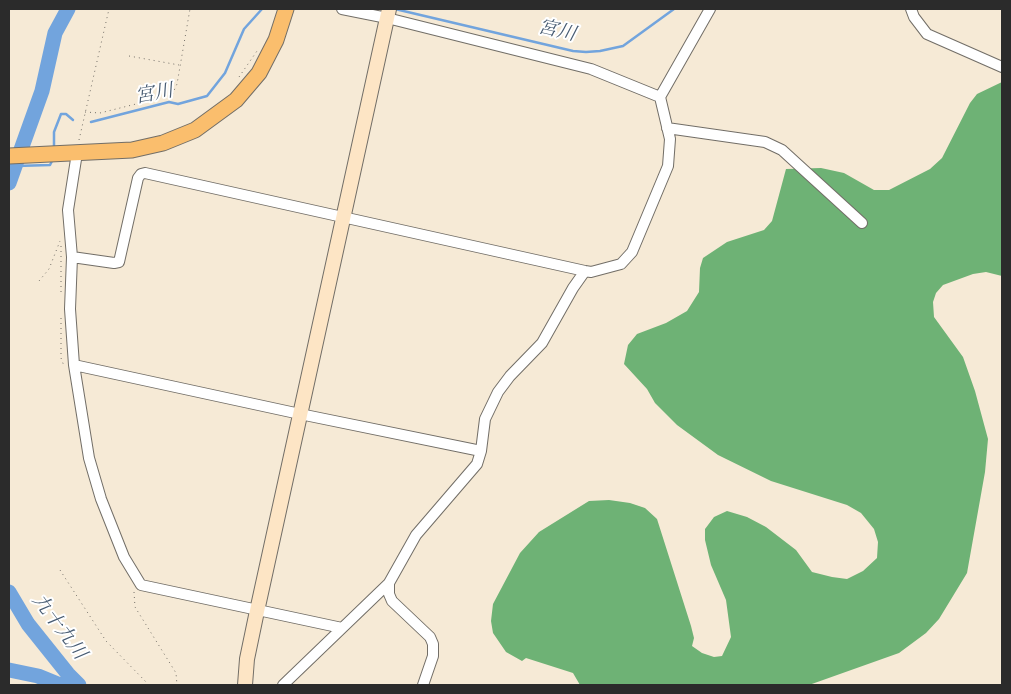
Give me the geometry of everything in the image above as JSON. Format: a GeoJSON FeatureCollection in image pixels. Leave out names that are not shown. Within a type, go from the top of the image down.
{"type":"FeatureCollection","features":[{"type":"Feature","properties":{"kind":"main road"},"geometry":{"type":"LineString","coordinates":[[9,156],[76,152],[118,152],[147,148],[180,137],[208,122],[236,100],[258,73],[276,40],[286,9]]}},
{"type":"Feature","properties":{"kind":"street"},"geometry":{"type":"LineString","coordinates":[[342,9],[388,13],[591,69],[660,97]]}},
{"type":"Feature","properties":{"kind":"street"},"geometry":{"type":"LineString","coordinates":[[72,257],[114,264],[119,262],[141,174],[585,271],[591,272],[621,264],[632,252],[668,166],[670,151],[660,97],[710,9]]}},
{"type":"Feature","properties":{"kind":"street"},"geometry":{"type":"LineString","coordinates":[[912,9],[914,17],[927,34],[1002,67]]}},
{"type":"Feature","properties":{"kind":"street"},"geometry":{"type":"LineString","coordinates":[[245,685],[247,659],[257,611],[388,13]]}},
{"type":"Feature","properties":{"kind":"street"},"geometry":{"type":"LineString","coordinates":[[667,128],[728,135],[765,142],[782,150],[862,223]]}},
{"type":"Feature","properties":{"kind":"street"},"geometry":{"type":"LineString","coordinates":[[76,152],[68,210],[72,257],[70,309],[74,365],[89,458],[101,499],[124,557],[141,584],[257,611],[342,628]]}},
{"type":"Feature","properties":{"kind":"street"},"geometry":{"type":"LineString","coordinates":[[283,685],[389,583],[416,535],[466,479],[476,464],[481,451],[485,419],[498,392],[510,376],[542,342],[585,271]]}},
{"type":"Feature","properties":{"kind":"street"},"geometry":{"type":"LineString","coordinates":[[74,365],[481,451]]}},
{"type":"Feature","properties":{"kind":"street"},"geometry":{"type":"LineString","coordinates":[[389,583],[389,594],[392,601],[430,637],[433,644],[433,656],[423,685]]}},
{"type":"Feature","properties":{"kind":"path"},"geometry":{"type":"LineString","coordinates":[[76,152],[109,9]]}},
{"type":"Feature","properties":{"kind":"path"},"geometry":{"type":"LineString","coordinates":[[85,112],[100,113],[172,95],[175,90],[190,9]]}},
{"type":"Feature","properties":{"kind":"path"},"geometry":{"type":"LineString","coordinates":[[129,56],[180,65]]}},
{"type":"Feature","properties":{"kind":"path"},"geometry":{"type":"LineString","coordinates":[[39,281],[49,268],[61,240]]}},
{"type":"Feature","properties":{"kind":"path"},"geometry":{"type":"LineString","coordinates":[[60,570],[106,641],[149,685]]}},
{"type":"Feature","properties":{"kind":"path"},"geometry":{"type":"LineString","coordinates":[[141,584],[134,590],[135,607],[176,673],[177,685]]}},
{"type":"Feature","properties":{"kind":"green space"},"geometry":{"type":"Polygon","coordinates":[[[1002,82],[1002,276],[986,272],[973,274],[943,285],[936,293],[933,302],[934,317],[963,357],[975,391],[988,439],[985,472],[967,573],[939,619],[926,633],[899,653],[809,685],[580,685],[573,673],[526,658],[522,661],[506,652],[493,633],[491,621],[493,604],[520,553],[539,532],[589,501],[609,500],[630,503],[645,508],[657,519],[691,626],[694,638],[692,646],[702,653],[714,657],[722,656],[731,637],[726,600],[711,565],[705,540],[705,529],[714,517],[727,511],[747,517],[766,527],[796,550],[812,572],[847,579],[863,571],[877,558],[878,542],[874,529],[861,513],[847,505],[771,481],[718,455],[677,425],[655,403],[647,389],[624,364],[628,345],[637,334],[666,323],[687,311],[699,292],[700,268],[703,258],[727,242],[764,230],[772,221],[786,169],[821,168],[844,173],[874,190],[889,190],[930,169],[942,158],[970,103],[977,94],[1002,82]]]}},
{"type":"Feature","properties":{"kind":"waterway","name":"九十九川"},"geometry":{"type":"LineString","coordinates":[[9,183],[42,91],[55,33],[68,9]]}},
{"type":"Feature","properties":{"kind":"waterway","name":"宮川"},"geometry":{"type":"LineString","coordinates":[[91,122],[169,102],[178,104],[207,96],[225,73],[244,29],[262,9]]}},
{"type":"Feature","properties":{"kind":"waterway","name":"宮川"},"geometry":{"type":"LineString","coordinates":[[395,9],[573,51],[586,52],[623,46],[674,9]]}},
{"type":"Feature","properties":{"kind":"waterway","name":"宮川"},"geometry":{"type":"LineString","coordinates":[[54,149],[54,132],[61,114],[66,114],[73,120]]}},
{"type":"Feature","properties":{"kind":"waterway","name":"宮川"},"geometry":{"type":"LineString","coordinates":[[16,166],[50,165],[53,159]]}},
{"type":"Feature","properties":{"kind":"waterway","name":"九十九川"},"geometry":{"type":"LineString","coordinates":[[9,592],[28,624],[79,685]]}},
{"type":"Feature","properties":{"kind":"waterway"},"geometry":{"type":"LineString","coordinates":[[9,670],[38,676],[60,685]]}}]}
